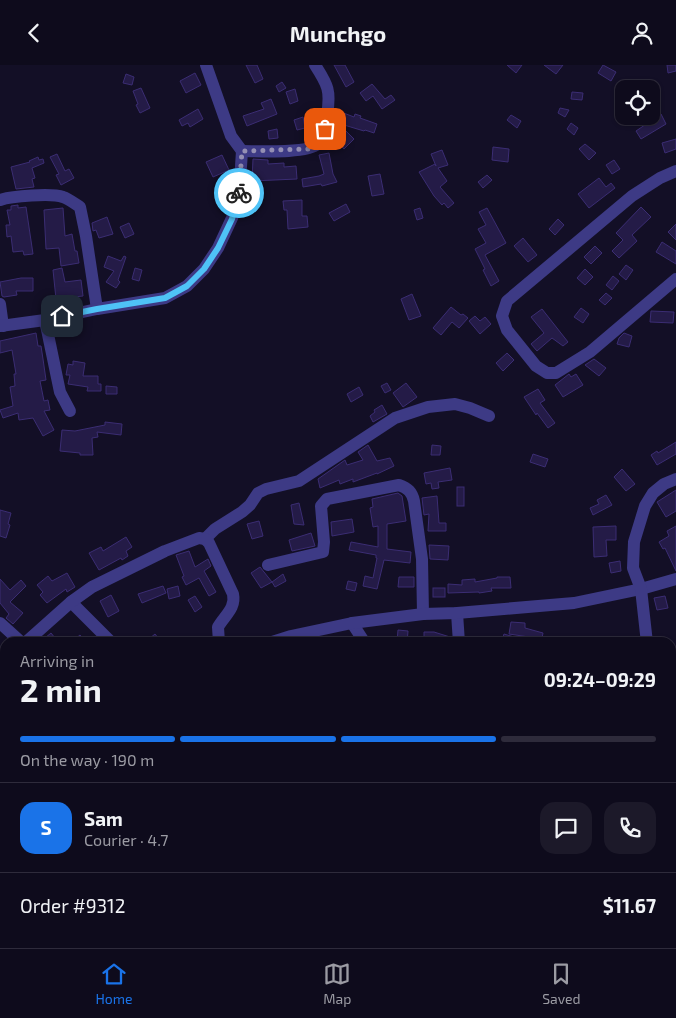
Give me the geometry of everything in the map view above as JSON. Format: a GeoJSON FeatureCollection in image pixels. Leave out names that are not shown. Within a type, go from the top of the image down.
{"type":"FeatureCollection","features":[{"type":"Feature","properties":{"kind":"street"},"geometry":{"type":"LineString","coordinates":[[0,304],[2,326],[45,320],[165,298],[187,286],[204,269],[218,248],[232,219],[238,197],[242,151],[232,136],[206,65]]}},
{"type":"Feature","properties":{"kind":"street"},"geometry":{"type":"LineString","coordinates":[[242,151],[299,150],[309,149],[318,144],[323,137],[330,99],[323,77],[315,65]]}},
{"type":"Feature","properties":{"kind":"street"},"geometry":{"type":"LineString","coordinates":[[676,171],[660,178],[632,196],[507,301],[502,316],[507,330],[536,366],[547,373],[556,373],[590,352],[676,279]]}},
{"type":"Feature","properties":{"kind":"street"},"geometry":{"type":"LineString","coordinates":[[0,200],[39,195],[62,196],[80,207],[97,309]]}},
{"type":"Feature","properties":{"kind":"street"},"geometry":{"type":"LineString","coordinates":[[45,320],[60,392],[70,411]]}},
{"type":"Feature","properties":{"kind":"street"},"geometry":{"type":"LineString","coordinates":[[205,539],[215,529],[242,512],[250,505],[258,493],[266,489],[299,481],[395,418],[428,407],[455,404],[470,407],[489,416]]}},
{"type":"Feature","properties":{"kind":"street"},"geometry":{"type":"LineString","coordinates":[[646,637],[640,589],[633,568],[634,542],[645,505],[653,493],[664,484],[676,479]]}},
{"type":"Feature","properties":{"kind":"street"},"geometry":{"type":"LineString","coordinates":[[268,565],[323,552],[321,506],[327,499],[399,485],[407,488],[413,495],[422,559],[423,614]]}},
{"type":"Feature","properties":{"kind":"street"},"geometry":{"type":"LineString","coordinates":[[30,637],[71,601],[92,587],[165,551],[198,538],[205,539],[210,543],[233,594],[233,608],[218,627],[219,637]]}},
{"type":"Feature","properties":{"kind":"street"},"geometry":{"type":"LineString","coordinates":[[288,637],[352,623],[423,614],[574,603],[676,579]]}},
{"type":"Feature","properties":{"kind":"street"},"geometry":{"type":"LineString","coordinates":[[71,601],[106,637]]}},
{"type":"Feature","properties":{"kind":"street"},"geometry":{"type":"LineString","coordinates":[[457,613],[459,637]]}},
{"type":"Feature","properties":{"kind":"street"},"geometry":{"type":"LineString","coordinates":[[0,623],[16,637]]}},
{"type":"Feature","properties":{"kind":"street"},"geometry":{"type":"LineString","coordinates":[[352,623],[361,637]]}},
{"type":"Feature","properties":{"kind":"building"},"geometry":{"type":"Polygon","coordinates":[[[246,65],[257,65],[263,79],[255,83],[246,65]]]}},
{"type":"Feature","properties":{"kind":"building"},"geometry":{"type":"Polygon","coordinates":[[[334,65],[345,65],[354,82],[346,87],[334,65]]]}},
{"type":"Feature","properties":{"kind":"building"},"geometry":{"type":"Polygon","coordinates":[[[507,65],[522,65],[516,73],[507,65]]]}},
{"type":"Feature","properties":{"kind":"building"},"geometry":{"type":"Polygon","coordinates":[[[544,65],[563,65],[556,74],[544,65]]]}},
{"type":"Feature","properties":{"kind":"building"},"geometry":{"type":"Polygon","coordinates":[[[603,65],[616,72],[611,81],[598,73],[603,65]]]}},
{"type":"Feature","properties":{"kind":"building"},"geometry":{"type":"Polygon","coordinates":[[[667,65],[676,65],[676,71],[668,73],[667,65]]]}},
{"type":"Feature","properties":{"kind":"building"},"geometry":{"type":"Polygon","coordinates":[[[195,73],[201,85],[186,93],[180,81],[195,73]]]}},
{"type":"Feature","properties":{"kind":"building"},"geometry":{"type":"Polygon","coordinates":[[[126,74],[134,77],[132,85],[123,83],[126,74]]]}},
{"type":"Feature","properties":{"kind":"building"},"geometry":{"type":"Polygon","coordinates":[[[282,82],[286,88],[279,92],[276,86],[282,82]]]}},
{"type":"Feature","properties":{"kind":"building"},"geometry":{"type":"Polygon","coordinates":[[[372,84],[385,99],[391,95],[395,100],[382,109],[373,96],[366,101],[360,93],[372,84]]]}},
{"type":"Feature","properties":{"kind":"building"},"geometry":{"type":"Polygon","coordinates":[[[141,88],[150,108],[140,113],[133,91],[141,88]]]}},
{"type":"Feature","properties":{"kind":"building"},"geometry":{"type":"Polygon","coordinates":[[[295,89],[298,101],[290,104],[286,92],[295,89]]]}},
{"type":"Feature","properties":{"kind":"building"},"geometry":{"type":"Polygon","coordinates":[[[572,92],[583,93],[582,100],[571,99],[572,92]]]}},
{"type":"Feature","properties":{"kind":"building"},"geometry":{"type":"Polygon","coordinates":[[[271,99],[277,114],[247,126],[243,116],[264,109],[261,103],[271,99]]]}},
{"type":"Feature","properties":{"kind":"building"},"geometry":{"type":"Polygon","coordinates":[[[560,108],[569,110],[565,117],[558,113],[560,108]]]}},
{"type":"Feature","properties":{"kind":"building"},"geometry":{"type":"Polygon","coordinates":[[[198,109],[203,119],[190,127],[188,123],[182,126],[179,120],[198,109]]]}},
{"type":"Feature","properties":{"kind":"building"},"geometry":{"type":"Polygon","coordinates":[[[341,112],[354,117],[355,114],[361,116],[360,118],[377,124],[374,133],[334,122],[335,113],[340,115],[341,112]]]}},
{"type":"Feature","properties":{"kind":"building"},"geometry":{"type":"Polygon","coordinates":[[[511,115],[521,121],[517,128],[507,120],[511,115]]]}},
{"type":"Feature","properties":{"kind":"building"},"geometry":{"type":"Polygon","coordinates":[[[660,115],[666,124],[641,139],[636,131],[645,125],[660,125],[660,115]]]}},
{"type":"Feature","properties":{"kind":"building"},"geometry":{"type":"Polygon","coordinates":[[[303,117],[305,128],[297,130],[294,120],[303,117]]]}},
{"type":"Feature","properties":{"kind":"building"},"geometry":{"type":"Polygon","coordinates":[[[571,123],[578,128],[574,135],[567,129],[571,123]]]}},
{"type":"Feature","properties":{"kind":"building"},"geometry":{"type":"Polygon","coordinates":[[[277,129],[278,138],[269,139],[268,131],[277,129]]]}},
{"type":"Feature","properties":{"kind":"building"},"geometry":{"type":"Polygon","coordinates":[[[346,131],[354,139],[344,149],[339,143],[343,139],[341,136],[346,131]]]}},
{"type":"Feature","properties":{"kind":"building"},"geometry":{"type":"Polygon","coordinates":[[[676,139],[676,149],[665,153],[662,143],[676,139]]]}},
{"type":"Feature","properties":{"kind":"building"},"geometry":{"type":"Polygon","coordinates":[[[585,144],[596,153],[589,160],[579,149],[585,144]]]}},
{"type":"Feature","properties":{"kind":"building"},"geometry":{"type":"Polygon","coordinates":[[[493,147],[509,149],[508,162],[492,160],[493,147]]]}},
{"type":"Feature","properties":{"kind":"building"},"geometry":{"type":"Polygon","coordinates":[[[442,150],[448,165],[438,168],[447,181],[440,187],[454,203],[448,208],[444,203],[442,205],[434,196],[419,172],[435,164],[436,166],[431,154],[442,150]]]}},
{"type":"Feature","properties":{"kind":"building"},"geometry":{"type":"Polygon","coordinates":[[[329,153],[333,174],[337,182],[322,186],[321,184],[303,187],[302,179],[324,174],[319,155],[329,153]]]}},
{"type":"Feature","properties":{"kind":"building"},"geometry":{"type":"Polygon","coordinates":[[[57,154],[65,171],[69,169],[74,178],[61,185],[56,175],[59,174],[50,157],[57,154]]]}},
{"type":"Feature","properties":{"kind":"building"},"geometry":{"type":"Polygon","coordinates":[[[222,155],[229,170],[213,177],[206,162],[222,155]]]}},
{"type":"Feature","properties":{"kind":"building"},"geometry":{"type":"Polygon","coordinates":[[[38,157],[39,160],[43,159],[44,163],[32,168],[35,178],[32,179],[34,187],[16,189],[11,167],[30,162],[38,157]]]}},
{"type":"Feature","properties":{"kind":"building"},"geometry":{"type":"Polygon","coordinates":[[[253,159],[268,160],[268,164],[284,163],[284,167],[296,166],[297,179],[252,181],[253,159]]]}},
{"type":"Feature","properties":{"kind":"building"},"geometry":{"type":"Polygon","coordinates":[[[614,160],[620,169],[612,174],[606,165],[614,160]]]}},
{"type":"Feature","properties":{"kind":"building"},"geometry":{"type":"Polygon","coordinates":[[[380,174],[384,194],[372,196],[368,176],[380,174]]]}},
{"type":"Feature","properties":{"kind":"building"},"geometry":{"type":"Polygon","coordinates":[[[487,175],[492,180],[483,188],[478,182],[487,175]]]}},
{"type":"Feature","properties":{"kind":"building"},"geometry":{"type":"Polygon","coordinates":[[[599,178],[606,187],[611,183],[615,188],[589,208],[578,194],[599,178]]]}},
{"type":"Feature","properties":{"kind":"building"},"geometry":{"type":"Polygon","coordinates":[[[302,200],[302,216],[307,216],[308,227],[288,229],[287,210],[284,210],[283,201],[302,200]]]}},
{"type":"Feature","properties":{"kind":"building"},"geometry":{"type":"Polygon","coordinates":[[[346,204],[350,212],[334,221],[329,213],[346,204]]]}},
{"type":"Feature","properties":{"kind":"building"},"geometry":{"type":"Polygon","coordinates":[[[18,205],[18,208],[26,207],[33,254],[24,255],[23,251],[13,252],[11,236],[7,237],[6,225],[10,225],[7,210],[11,210],[11,206],[18,205]]]}},
{"type":"Feature","properties":{"kind":"building"},"geometry":{"type":"Polygon","coordinates":[[[641,207],[651,217],[632,235],[637,241],[619,258],[612,251],[623,240],[616,233],[641,207]]]}},
{"type":"Feature","properties":{"kind":"building"},"geometry":{"type":"Polygon","coordinates":[[[63,208],[65,236],[72,234],[79,263],[61,266],[59,248],[46,249],[44,210],[63,208]]]}},
{"type":"Feature","properties":{"kind":"building"},"geometry":{"type":"Polygon","coordinates":[[[420,208],[423,218],[417,220],[414,210],[420,208]]]}},
{"type":"Feature","properties":{"kind":"building"},"geometry":{"type":"Polygon","coordinates":[[[487,208],[506,243],[485,255],[499,281],[491,286],[475,249],[486,243],[478,229],[486,225],[479,212],[487,208]]]}},
{"type":"Feature","properties":{"kind":"building"},"geometry":{"type":"Polygon","coordinates":[[[107,217],[113,234],[99,238],[96,230],[93,231],[92,223],[107,217]]]}},
{"type":"Feature","properties":{"kind":"building"},"geometry":{"type":"Polygon","coordinates":[[[558,219],[564,225],[555,235],[549,229],[558,219]]]}},
{"type":"Feature","properties":{"kind":"building"},"geometry":{"type":"Polygon","coordinates":[[[129,223],[134,234],[125,238],[120,227],[129,223]]]}},
{"type":"Feature","properties":{"kind":"building"},"geometry":{"type":"Polygon","coordinates":[[[676,224],[676,240],[668,232],[676,224]]]}},
{"type":"Feature","properties":{"kind":"building"},"geometry":{"type":"Polygon","coordinates":[[[523,238],[537,255],[528,262],[514,246],[523,238]]]}},
{"type":"Feature","properties":{"kind":"building"},"geometry":{"type":"Polygon","coordinates":[[[662,242],[676,251],[676,264],[656,252],[662,242]]]}},
{"type":"Feature","properties":{"kind":"building"},"geometry":{"type":"Polygon","coordinates":[[[595,246],[602,253],[591,264],[584,257],[595,246]]]}},
{"type":"Feature","properties":{"kind":"building"},"geometry":{"type":"Polygon","coordinates":[[[108,256],[121,261],[124,256],[126,257],[118,280],[120,282],[116,288],[106,282],[114,271],[104,267],[108,256]]]}},
{"type":"Feature","properties":{"kind":"building"},"geometry":{"type":"Polygon","coordinates":[[[626,265],[633,270],[626,280],[619,274],[626,265]]]}},
{"type":"Feature","properties":{"kind":"building"},"geometry":{"type":"Polygon","coordinates":[[[62,268],[65,282],[81,280],[83,296],[56,299],[53,270],[62,268]]]}},
{"type":"Feature","properties":{"kind":"building"},"geometry":{"type":"Polygon","coordinates":[[[135,268],[142,270],[139,281],[132,279],[135,268]]]}},
{"type":"Feature","properties":{"kind":"building"},"geometry":{"type":"Polygon","coordinates":[[[585,269],[593,277],[585,285],[577,278],[585,269]]]}},
{"type":"Feature","properties":{"kind":"building"},"geometry":{"type":"Polygon","coordinates":[[[613,276],[619,281],[612,290],[606,285],[613,276]]]}},
{"type":"Feature","properties":{"kind":"building"},"geometry":{"type":"Polygon","coordinates":[[[33,278],[33,291],[16,291],[17,295],[2,296],[0,282],[33,278]]]}},
{"type":"Feature","properties":{"kind":"building"},"geometry":{"type":"Polygon","coordinates":[[[606,293],[612,298],[605,305],[599,300],[606,293]]]}},
{"type":"Feature","properties":{"kind":"building"},"geometry":{"type":"Polygon","coordinates":[[[412,294],[421,316],[409,320],[401,299],[412,294]]]}},
{"type":"Feature","properties":{"kind":"building"},"geometry":{"type":"Polygon","coordinates":[[[451,307],[468,318],[459,328],[452,322],[441,335],[433,328],[451,307]]]}},
{"type":"Feature","properties":{"kind":"building"},"geometry":{"type":"Polygon","coordinates":[[[581,308],[589,314],[583,323],[574,317],[581,308]]]}},
{"type":"Feature","properties":{"kind":"building"},"geometry":{"type":"Polygon","coordinates":[[[542,309],[568,342],[563,346],[552,338],[537,351],[531,344],[544,333],[531,317],[542,309]]]}},
{"type":"Feature","properties":{"kind":"building"},"geometry":{"type":"Polygon","coordinates":[[[651,311],[674,312],[673,323],[650,322],[651,311]]]}},
{"type":"Feature","properties":{"kind":"building"},"geometry":{"type":"Polygon","coordinates":[[[475,316],[480,321],[485,317],[491,324],[480,334],[469,321],[475,316]]]}},
{"type":"Feature","properties":{"kind":"building"},"geometry":{"type":"Polygon","coordinates":[[[36,333],[38,346],[41,346],[46,380],[40,381],[44,401],[48,400],[50,410],[44,411],[54,430],[43,436],[33,418],[19,420],[18,413],[3,418],[0,410],[13,406],[10,387],[15,386],[14,374],[16,374],[12,350],[0,353],[0,341],[36,333]]]}},
{"type":"Feature","properties":{"kind":"building"},"geometry":{"type":"Polygon","coordinates":[[[624,333],[632,336],[629,347],[617,344],[619,338],[624,333]]]}},
{"type":"Feature","properties":{"kind":"building"},"geometry":{"type":"Polygon","coordinates":[[[507,353],[514,360],[503,371],[496,363],[507,353]]]}},
{"type":"Feature","properties":{"kind":"building"},"geometry":{"type":"Polygon","coordinates":[[[594,359],[606,368],[599,376],[585,365],[594,359]]]}},
{"type":"Feature","properties":{"kind":"building"},"geometry":{"type":"Polygon","coordinates":[[[73,361],[85,363],[83,376],[98,376],[98,384],[101,384],[101,391],[87,391],[88,387],[68,384],[70,375],[66,375],[68,364],[73,365],[73,361]]]}},
{"type":"Feature","properties":{"kind":"building"},"geometry":{"type":"Polygon","coordinates":[[[569,374],[571,377],[576,374],[583,385],[563,397],[555,385],[569,374]]]}},
{"type":"Feature","properties":{"kind":"building"},"geometry":{"type":"Polygon","coordinates":[[[387,383],[391,390],[385,393],[381,386],[387,383]]]}},
{"type":"Feature","properties":{"kind":"building"},"geometry":{"type":"Polygon","coordinates":[[[406,383],[417,397],[403,407],[393,393],[406,383]]]}},
{"type":"Feature","properties":{"kind":"building"},"geometry":{"type":"Polygon","coordinates":[[[106,386],[117,387],[117,394],[106,394],[106,386]]]}},
{"type":"Feature","properties":{"kind":"building"},"geometry":{"type":"Polygon","coordinates":[[[359,387],[363,395],[351,402],[347,394],[359,387]]]}},
{"type":"Feature","properties":{"kind":"building"},"geometry":{"type":"Polygon","coordinates":[[[538,389],[545,400],[540,403],[555,423],[548,428],[537,413],[536,415],[524,397],[538,389]]]}},
{"type":"Feature","properties":{"kind":"building"},"geometry":{"type":"Polygon","coordinates":[[[382,405],[387,414],[373,422],[370,416],[375,412],[374,410],[382,405]]]}},
{"type":"Feature","properties":{"kind":"building"},"geometry":{"type":"Polygon","coordinates":[[[105,422],[122,424],[121,435],[97,432],[98,437],[92,438],[93,455],[80,455],[80,453],[60,451],[62,430],[75,431],[105,425],[105,422]]]}},
{"type":"Feature","properties":{"kind":"building"},"geometry":{"type":"Polygon","coordinates":[[[676,442],[676,454],[657,465],[651,455],[676,442]]]}},
{"type":"Feature","properties":{"kind":"building"},"geometry":{"type":"Polygon","coordinates":[[[368,445],[377,461],[390,458],[394,466],[353,482],[353,479],[340,484],[339,480],[320,488],[318,479],[345,460],[347,465],[363,460],[358,452],[368,445]]]}},
{"type":"Feature","properties":{"kind":"building"},"geometry":{"type":"Polygon","coordinates":[[[432,445],[441,446],[440,455],[431,455],[432,445]]]}},
{"type":"Feature","properties":{"kind":"building"},"geometry":{"type":"Polygon","coordinates":[[[533,454],[548,459],[545,467],[530,462],[533,454]]]}},
{"type":"Feature","properties":{"kind":"building"},"geometry":{"type":"Polygon","coordinates":[[[450,468],[452,480],[438,482],[439,488],[432,489],[431,483],[426,484],[424,473],[450,468]]]}},
{"type":"Feature","properties":{"kind":"building"},"geometry":{"type":"Polygon","coordinates":[[[622,469],[635,484],[626,491],[614,477],[622,469]]]}},
{"type":"Feature","properties":{"kind":"building"},"geometry":{"type":"Polygon","coordinates":[[[457,487],[464,487],[464,506],[457,506],[457,487]]]}},
{"type":"Feature","properties":{"kind":"building"},"geometry":{"type":"Polygon","coordinates":[[[676,490],[676,511],[666,517],[657,502],[676,490]]]}},
{"type":"Feature","properties":{"kind":"building"},"geometry":{"type":"Polygon","coordinates":[[[398,493],[402,496],[406,521],[387,524],[387,549],[411,552],[410,563],[384,560],[377,589],[363,586],[365,576],[373,578],[377,558],[376,555],[349,550],[351,542],[378,547],[378,526],[373,527],[370,508],[373,507],[372,499],[398,493]]]}},
{"type":"Feature","properties":{"kind":"building"},"geometry":{"type":"Polygon","coordinates":[[[606,495],[612,505],[593,515],[590,508],[599,504],[597,500],[606,495]]]}},
{"type":"Feature","properties":{"kind":"building"},"geometry":{"type":"Polygon","coordinates":[[[437,496],[439,523],[446,523],[446,531],[428,531],[429,514],[424,515],[422,498],[437,496]]]}},
{"type":"Feature","properties":{"kind":"building"},"geometry":{"type":"Polygon","coordinates":[[[299,503],[304,525],[294,524],[291,505],[299,503]]]}},
{"type":"Feature","properties":{"kind":"building"},"geometry":{"type":"Polygon","coordinates":[[[0,510],[11,513],[6,538],[0,536],[0,510]]]}},
{"type":"Feature","properties":{"kind":"building"},"geometry":{"type":"Polygon","coordinates":[[[352,519],[354,532],[332,536],[331,522],[352,519]]]}},
{"type":"Feature","properties":{"kind":"building"},"geometry":{"type":"Polygon","coordinates":[[[259,521],[263,536],[252,539],[247,524],[259,521]]]}},
{"type":"Feature","properties":{"kind":"building"},"geometry":{"type":"Polygon","coordinates":[[[616,526],[616,540],[606,540],[607,556],[594,557],[593,527],[616,526]]]}},
{"type":"Feature","properties":{"kind":"building"},"geometry":{"type":"Polygon","coordinates":[[[676,526],[676,571],[665,548],[663,549],[659,542],[669,536],[667,531],[676,526]]]}},
{"type":"Feature","properties":{"kind":"building"},"geometry":{"type":"Polygon","coordinates":[[[311,533],[315,546],[292,551],[289,540],[311,533]]]}},
{"type":"Feature","properties":{"kind":"building"},"geometry":{"type":"Polygon","coordinates":[[[126,537],[132,547],[126,551],[128,556],[99,570],[89,553],[101,547],[103,551],[126,537]]]}},
{"type":"Feature","properties":{"kind":"building"},"geometry":{"type":"Polygon","coordinates":[[[429,545],[449,546],[448,560],[430,559],[429,545]]]}},
{"type":"Feature","properties":{"kind":"building"},"geometry":{"type":"Polygon","coordinates":[[[189,551],[195,567],[208,559],[211,566],[204,571],[216,592],[209,596],[199,578],[186,585],[182,577],[184,576],[176,555],[189,551]]]}},
{"type":"Feature","properties":{"kind":"building"},"geometry":{"type":"Polygon","coordinates":[[[620,561],[621,571],[611,573],[609,563],[620,561]]]}},
{"type":"Feature","properties":{"kind":"building"},"geometry":{"type":"Polygon","coordinates":[[[260,567],[272,582],[261,588],[251,573],[260,567]]]}},
{"type":"Feature","properties":{"kind":"building"},"geometry":{"type":"Polygon","coordinates":[[[67,573],[75,587],[67,592],[66,589],[47,603],[40,595],[43,592],[37,585],[48,576],[52,581],[67,573]]]}},
{"type":"Feature","properties":{"kind":"building"},"geometry":{"type":"Polygon","coordinates":[[[283,574],[286,581],[275,587],[272,582],[283,574]]]}},
{"type":"Feature","properties":{"kind":"building"},"geometry":{"type":"Polygon","coordinates":[[[399,577],[414,577],[414,587],[398,587],[399,577]]]}},
{"type":"Feature","properties":{"kind":"building"},"geometry":{"type":"Polygon","coordinates":[[[497,577],[510,577],[511,588],[491,588],[492,591],[479,593],[448,593],[448,584],[462,585],[462,580],[475,579],[475,582],[497,577]]]}},
{"type":"Feature","properties":{"kind":"building"},"geometry":{"type":"Polygon","coordinates":[[[0,579],[10,590],[21,580],[26,586],[10,602],[23,613],[13,624],[6,618],[9,614],[0,603],[0,579]]]}},
{"type":"Feature","properties":{"kind":"building"},"geometry":{"type":"Polygon","coordinates":[[[348,581],[357,583],[355,591],[346,589],[348,581]]]}},
{"type":"Feature","properties":{"kind":"building"},"geometry":{"type":"Polygon","coordinates":[[[163,586],[166,593],[142,603],[138,594],[163,586]]]}},
{"type":"Feature","properties":{"kind":"building"},"geometry":{"type":"Polygon","coordinates":[[[178,586],[180,596],[169,599],[167,589],[178,586]]]}},
{"type":"Feature","properties":{"kind":"building"},"geometry":{"type":"Polygon","coordinates":[[[433,588],[445,588],[445,597],[433,597],[433,588]]]}},
{"type":"Feature","properties":{"kind":"building"},"geometry":{"type":"Polygon","coordinates":[[[111,595],[119,611],[108,617],[100,601],[111,595]]]}},
{"type":"Feature","properties":{"kind":"building"},"geometry":{"type":"Polygon","coordinates":[[[195,596],[202,607],[195,612],[188,600],[195,596]]]}},
{"type":"Feature","properties":{"kind":"building"},"geometry":{"type":"Polygon","coordinates":[[[665,596],[668,608],[657,610],[654,598],[665,596]]]}},
{"type":"Feature","properties":{"kind":"building"},"geometry":{"type":"Polygon","coordinates":[[[511,622],[525,623],[525,628],[543,633],[542,637],[509,634],[511,622]]]}},
{"type":"Feature","properties":{"kind":"building"},"geometry":{"type":"Polygon","coordinates":[[[398,630],[408,631],[408,637],[397,637],[398,630]]]}},
{"type":"Feature","properties":{"kind":"building"},"geometry":{"type":"Polygon","coordinates":[[[424,632],[434,632],[450,637],[424,637],[424,632]]]}},
{"type":"Feature","properties":{"kind":"building"},"geometry":{"type":"Polygon","coordinates":[[[51,633],[54,637],[46,637],[51,633]]]}},
{"type":"Feature","properties":{"kind":"building"},"geometry":{"type":"Polygon","coordinates":[[[504,634],[514,637],[503,637],[504,634]]]}},
{"type":"Feature","properties":{"kind":"way so far"},"geometry":{"type":"LineString","coordinates":[[239,193],[242,151],[309,149],[318,144],[323,137],[325,129]]}},
{"type":"Feature","properties":{"kind":"route"},"geometry":{"type":"LineString","coordinates":[[62,316],[165,298],[187,286],[204,269],[218,248],[232,219],[239,193]]}}]}
